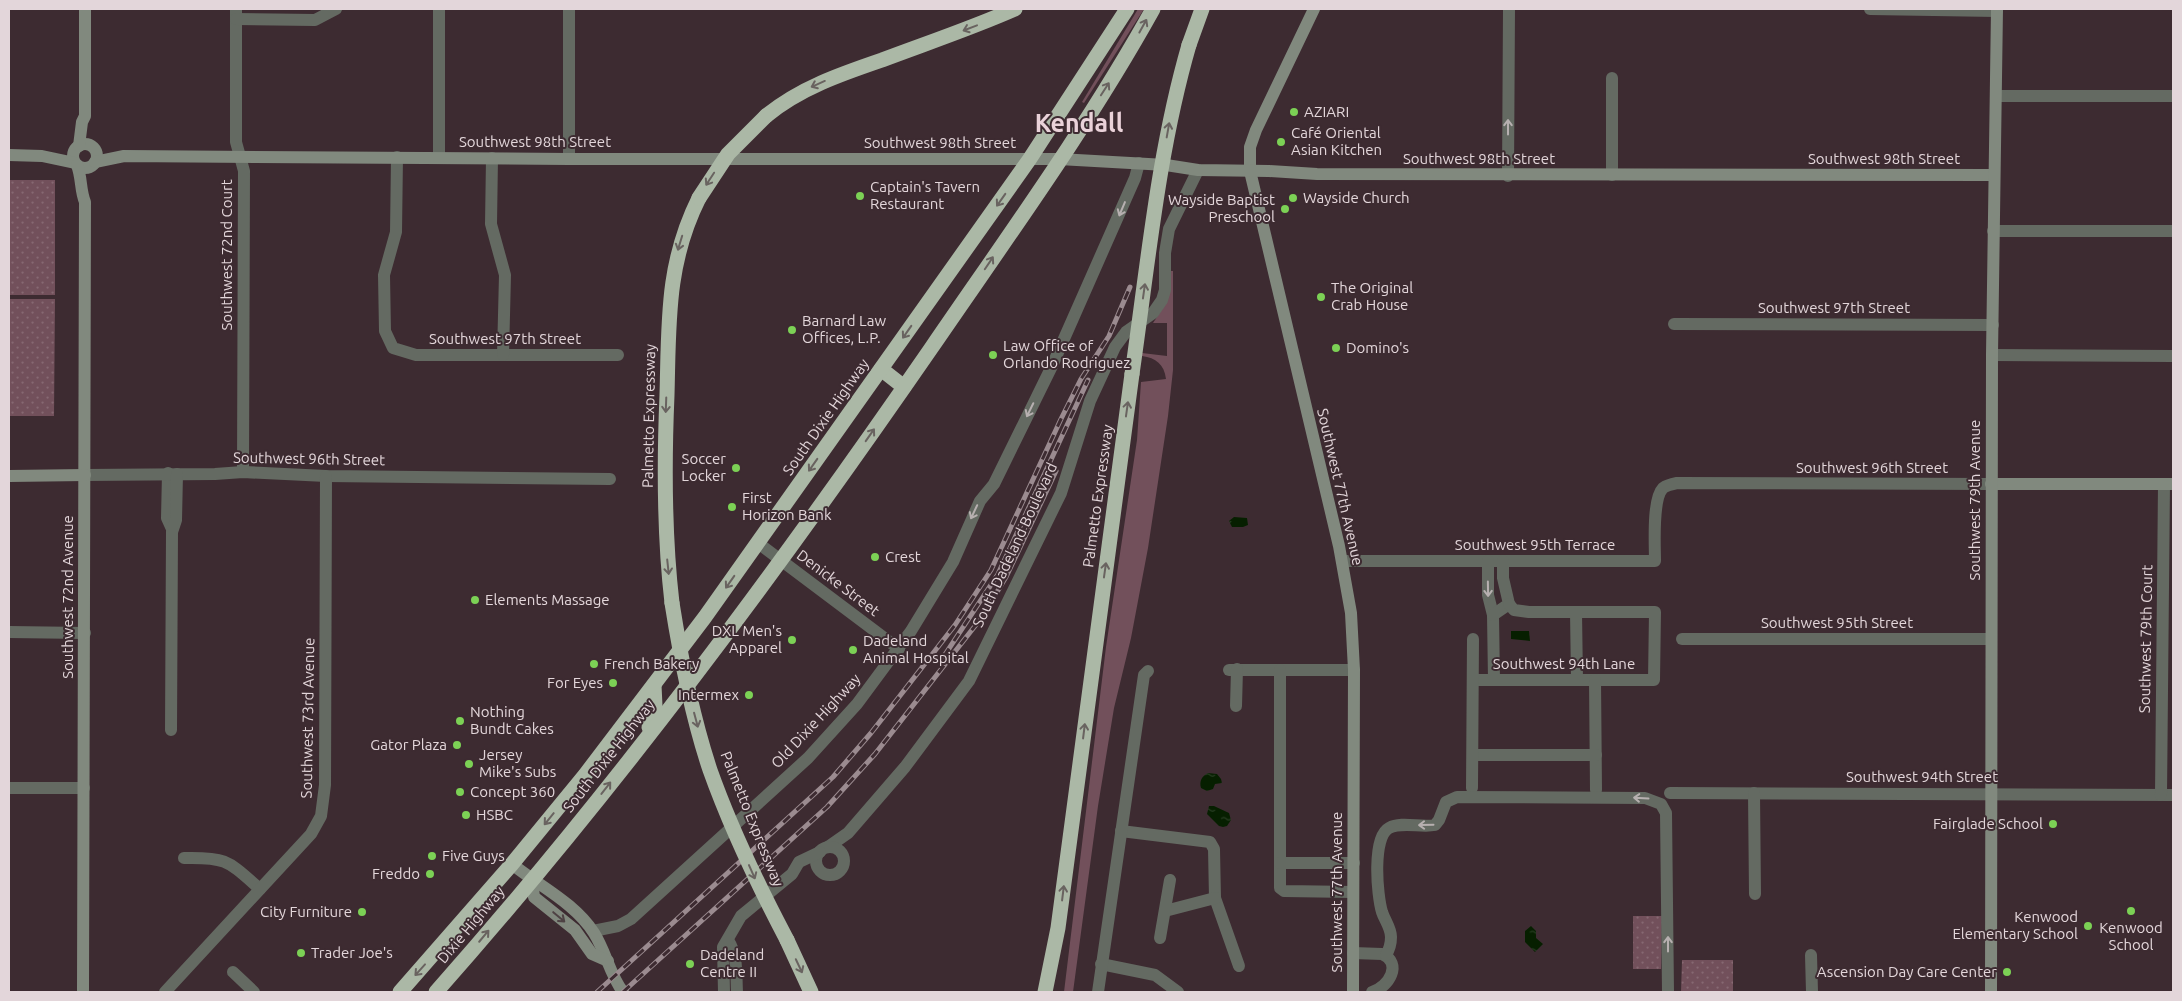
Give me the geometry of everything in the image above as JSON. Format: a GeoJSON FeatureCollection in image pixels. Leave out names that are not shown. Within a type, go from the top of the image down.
{"type":"FeatureCollection","features":[{"type":"Feature","properties":{"kind":"highway","name":"Palmetto Expressway"},"geometry":{"type":"LineString","coordinates":[[811,992],[787,940],[756,881],[710,769],[682,664],[672,603],[666,542],[664,466],[670,297],[673,273],[681,241],[698,198],[728,154],[766,116],[787,100],[819,83],[971,28],[1016,9]]}},
{"type":"Feature","properties":{"kind":"highway","name":"South Dixie Highway"},"geometry":{"type":"LineString","coordinates":[[400,992],[512,864],[585,775],[654,685],[758,543],[1029,160],[1127,9]]}},
{"type":"Feature","properties":{"kind":"highway","name":"South Dixie Highway"},"geometry":{"type":"LineString","coordinates":[[532,880],[647,736],[781,560],[904,387],[1059,159],[1133,44],[1153,9]]}},
{"type":"Feature","properties":{"kind":"highway","name":"Palmetto Expressway"},"geometry":{"type":"LineString","coordinates":[[1045,992],[1058,928],[1162,161],[1170,116],[1189,45],[1202,9]]}},
{"type":"Feature","properties":{"kind":"highway"},"geometry":{"type":"LineString","coordinates":[[881,369],[904,387]]}},
{"type":"Feature","properties":{"kind":"highway"},"geometry":{"type":"LineString","coordinates":[[647,736],[655,706],[654,685]]}},
{"type":"Feature","properties":{"kind":"highway","name":"Dixie Highway"},"geometry":{"type":"LineString","coordinates":[[436,992],[532,880]]}},
{"type":"Feature","properties":{"kind":"highway"},"geometry":{"type":"LineString","coordinates":[[1055,992],[1059,959],[1058,928]]}},
{"type":"Feature","properties":{"kind":"street"},"geometry":{"type":"LineString","coordinates":[[85,9],[85,116],[88,123],[85,147],[73,156],[76,164],[87,168],[94,164],[97,155],[85,147]]}},
{"type":"Feature","properties":{"kind":"street"},"geometry":{"type":"LineString","coordinates":[[236,14],[315,20],[336,9]]}},
{"type":"Feature","properties":{"kind":"street"},"geometry":{"type":"LineString","coordinates":[[439,9],[439,158]]}},
{"type":"Feature","properties":{"kind":"street"},"geometry":{"type":"LineString","coordinates":[[569,9],[569,159]]}},
{"type":"Feature","properties":{"kind":"street","name":"Southwest 77th Avenue"},"geometry":{"type":"LineString","coordinates":[[1314,9],[1252,140],[1249,155],[1250,171],[1342,561],[1351,613],[1354,670],[1353,992]]}},
{"type":"Feature","properties":{"kind":"street"},"geometry":{"type":"LineString","coordinates":[[1508,176],[1510,9]]}},
{"type":"Feature","properties":{"kind":"street"},"geometry":{"type":"LineString","coordinates":[[1870,9],[1997,10]]}},
{"type":"Feature","properties":{"kind":"street","name":"Southwest 79th Avenue"},"geometry":{"type":"LineString","coordinates":[[1991,992],[1991,484],[1997,10]]}},
{"type":"Feature","properties":{"kind":"street","name":"Southwest 72nd Court"},"geometry":{"type":"LineString","coordinates":[[236,14],[236,142],[244,171],[243,472]]}},
{"type":"Feature","properties":{"kind":"street"},"geometry":{"type":"LineString","coordinates":[[1612,78],[1612,175]]}},
{"type":"Feature","properties":{"kind":"street"},"geometry":{"type":"LineString","coordinates":[[1996,96],[2173,96]]}},
{"type":"Feature","properties":{"kind":"street","name":"Southwest 98th Street"},"geometry":{"type":"LineString","coordinates":[[42,156],[85,147],[121,153],[124,156]]}},
{"type":"Feature","properties":{"kind":"street","name":"Southwest 98th Street"},"geometry":{"type":"LineString","coordinates":[[9,155],[42,156],[76,164]]}},
{"type":"Feature","properties":{"kind":"street","name":"Southwest 98th Street"},"geometry":{"type":"LineString","coordinates":[[94,164],[124,156],[569,159],[1059,159],[1139,163],[1198,170],[1317,174],[1508,176],[1994,175]]}},
{"type":"Feature","properties":{"kind":"street","name":"Southwest 97th Street"},"geometry":{"type":"LineString","coordinates":[[397,158],[396,232],[384,275],[385,331],[393,348],[416,355],[618,355]]}},
{"type":"Feature","properties":{"kind":"street"},"geometry":{"type":"LineString","coordinates":[[492,158],[491,224],[504,275],[503,355]]}},
{"type":"Feature","properties":{"kind":"street","name":"Old Dixie Highway"},"geometry":{"type":"LineString","coordinates":[[593,932],[618,926],[631,919],[808,758],[858,704],[899,649],[953,562],[980,500],[994,484],[1052,366],[1128,196],[1139,163]]}},
{"type":"Feature","properties":{"kind":"street","name":"Southwest 72nd Avenue"},"geometry":{"type":"LineString","coordinates":[[76,164],[82,180],[82,194],[85,202],[83,992]]}},
{"type":"Feature","properties":{"kind":"street","name":"Southwest 72nd Avenue"},"geometry":{"type":"LineString","coordinates":[[85,202],[94,164]]}},
{"type":"Feature","properties":{"kind":"street","name":"South Dadeland Boulevard"},"geometry":{"type":"LineString","coordinates":[[792,874],[798,862],[848,834],[905,767],[969,681],[1061,493],[1090,401],[1114,347],[1126,332],[1153,313],[1162,300],[1165,290],[1165,253],[1169,229],[1198,170]]}},
{"type":"Feature","properties":{"kind":"street"},"geometry":{"type":"LineString","coordinates":[[1993,231],[2173,231]]}},
{"type":"Feature","properties":{"kind":"street","name":"Southwest 97th Street"},"geometry":{"type":"LineString","coordinates":[[1674,324],[1992,325]]}},
{"type":"Feature","properties":{"kind":"street"},"geometry":{"type":"LineString","coordinates":[[1992,355],[2173,356]]}},
{"type":"Feature","properties":{"kind":"street","name":"Southwest 96th Street"},"geometry":{"type":"LineString","coordinates":[[9,476],[215,474],[243,472],[326,476],[610,479]]}},
{"type":"Feature","properties":{"kind":"street"},"geometry":{"type":"LineString","coordinates":[[171,730],[172,529],[176,520],[173,474]]}},
{"type":"Feature","properties":{"kind":"street","name":"Southwest 73rd Avenue"},"geometry":{"type":"LineString","coordinates":[[165,992],[311,834],[321,816],[324,806],[325,785],[326,476]]}},
{"type":"Feature","properties":{"kind":"street","name":"Southwest 96th Street"},"geometry":{"type":"LineString","coordinates":[[1662,490],[1668,485],[1677,483],[2169,484]]}},
{"type":"Feature","properties":{"kind":"street","name":"Southwest 79th Court"},"geometry":{"type":"LineString","coordinates":[[2167,795],[2169,484]]}},
{"type":"Feature","properties":{"kind":"street","name":"Southwest 95th Terrace"},"geometry":{"type":"LineString","coordinates":[[1342,561],[1654,562],[1656,507],[1662,490]]}},
{"type":"Feature","properties":{"kind":"street","name":"Denicke Street"},"geometry":{"type":"LineString","coordinates":[[758,543],[899,649]]}},
{"type":"Feature","properties":{"kind":"street"},"geometry":{"type":"LineString","coordinates":[[1488,561],[1488,595],[1494,616],[1494,680]]}},
{"type":"Feature","properties":{"kind":"street"},"geometry":{"type":"LineString","coordinates":[[1503,561],[1503,578],[1509,604],[1514,610],[1521,612],[1576,612],[1577,680]]}},
{"type":"Feature","properties":{"kind":"street"},"geometry":{"type":"LineString","coordinates":[[1494,616],[1509,604]]}},
{"type":"Feature","properties":{"kind":"street","name":"Southwest 94th Lane"},"geometry":{"type":"LineString","coordinates":[[1473,680],[1654,680],[1655,612],[1576,612]]}},
{"type":"Feature","properties":{"kind":"street"},"geometry":{"type":"LineString","coordinates":[[9,632],[85,632]]}},
{"type":"Feature","properties":{"kind":"street"},"geometry":{"type":"LineString","coordinates":[[1472,788],[1473,639]]}},
{"type":"Feature","properties":{"kind":"street","name":"Southwest 95th Street"},"geometry":{"type":"LineString","coordinates":[[1682,639],[1991,639]]}},
{"type":"Feature","properties":{"kind":"street"},"geometry":{"type":"LineString","coordinates":[[1236,706],[1233,669],[1354,670]]}},
{"type":"Feature","properties":{"kind":"street"},"geometry":{"type":"LineString","coordinates":[[1280,670],[1281,890],[1354,892]]}},
{"type":"Feature","properties":{"kind":"street"},"geometry":{"type":"LineString","coordinates":[[1098,992],[1144,675],[1148,671]]}},
{"type":"Feature","properties":{"kind":"street"},"geometry":{"type":"LineString","coordinates":[[1595,680],[1596,790]]}},
{"type":"Feature","properties":{"kind":"street"},"geometry":{"type":"LineString","coordinates":[[1473,755],[1596,755]]}},
{"type":"Feature","properties":{"kind":"street"},"geometry":{"type":"LineString","coordinates":[[9,788],[84,788]]}},
{"type":"Feature","properties":{"kind":"street","name":"Southwest 94th Street"},"geometry":{"type":"LineString","coordinates":[[1670,793],[2167,795]]}},
{"type":"Feature","properties":{"kind":"street"},"geometry":{"type":"LineString","coordinates":[[1754,793],[1755,894]]}},
{"type":"Feature","properties":{"kind":"street"},"geometry":{"type":"LineString","coordinates":[[1386,956],[1391,936],[1380,905],[1378,849],[1380,838],[1389,828],[1400,825],[1435,825],[1440,820],[1446,802],[1457,797],[1645,798],[1661,804],[1666,813],[1668,992]]}},
{"type":"Feature","properties":{"kind":"street"},"geometry":{"type":"LineString","coordinates":[[1121,830],[1210,842],[1214,849],[1215,898],[1239,966]]}},
{"type":"Feature","properties":{"kind":"street","name":"South Dadeland Boulevard"},"geometry":{"type":"LineString","coordinates":[[724,992],[723,947],[741,916],[792,874],[806,870],[820,871],[828,875],[836,874],[843,866],[844,847],[848,834]]}},
{"type":"Feature","properties":{"kind":"street"},"geometry":{"type":"LineString","coordinates":[[820,871],[816,864],[824,849],[838,850],[843,857]]}},
{"type":"Feature","properties":{"kind":"street"},"geometry":{"type":"LineString","coordinates":[[184,858],[209,857],[226,861],[260,888]]}},
{"type":"Feature","properties":{"kind":"street"},"geometry":{"type":"LineString","coordinates":[[1280,863],[1354,863]]}},
{"type":"Feature","properties":{"kind":"street"},"geometry":{"type":"LineString","coordinates":[[512,864],[532,880],[544,886],[580,915],[593,932],[608,961],[615,980],[623,992]]}},
{"type":"Feature","properties":{"kind":"street"},"geometry":{"type":"LineString","coordinates":[[532,880],[534,897],[575,930],[592,954],[608,961]]}},
{"type":"Feature","properties":{"kind":"street"},"geometry":{"type":"LineString","coordinates":[[1160,938],[1170,880]]}},
{"type":"Feature","properties":{"kind":"street"},"geometry":{"type":"LineString","coordinates":[[1165,911],[1215,898]]}},
{"type":"Feature","properties":{"kind":"street"},"geometry":{"type":"LineString","coordinates":[[728,940],[733,947],[735,957],[737,992]]}},
{"type":"Feature","properties":{"kind":"street"},"geometry":{"type":"LineString","coordinates":[[1353,953],[1376,953],[1386,956],[1391,963],[1393,972],[1387,983],[1377,991]]}},
{"type":"Feature","properties":{"kind":"street"},"geometry":{"type":"LineString","coordinates":[[1811,955],[1812,992]]}},
{"type":"Feature","properties":{"kind":"street"},"geometry":{"type":"LineString","coordinates":[[1101,964],[1154,975],[1178,992]]}},
{"type":"Feature","properties":{"kind":"street"},"geometry":{"type":"LineString","coordinates":[[233,972],[254,992]]}},
{"type":"Feature","properties":{"kind":"shaded area"},"geometry":{"type":"Polygon","coordinates":[[[1138,9],[1144,9],[1084,103],[1082,102],[1138,9]]]}},
{"type":"Feature","properties":{"kind":"shaded area"},"geometry":{"type":"Polygon","coordinates":[[[9,180],[55,180],[55,295],[9,295],[9,180]]]}},
{"type":"Feature","properties":{"kind":"shaded area"},"geometry":{"type":"Polygon","coordinates":[[[1170,271],[1173,271],[1173,370],[1168,416],[1148,548],[1131,638],[1114,708],[1098,806],[1073,992],[1064,992],[1106,647],[1137,440],[1141,382],[1166,379],[1161,366],[1155,360],[1142,356],[1142,353],[1167,356],[1167,323],[1153,323],[1163,308],[1170,271]]]}},
{"type":"Feature","properties":{"kind":"shaded area"},"geometry":{"type":"Polygon","coordinates":[[[9,299],[55,299],[54,416],[9,416],[9,299]]]}},
{"type":"Feature","properties":{"kind":"shaded area"},"geometry":{"type":"Polygon","coordinates":[[[1633,916],[1662,916],[1661,969],[1633,969],[1633,916]]]}},
{"type":"Feature","properties":{"kind":"shaded area"},"geometry":{"type":"Polygon","coordinates":[[[1682,960],[1733,960],[1733,992],[1681,992],[1682,960]]]}},
{"type":"Feature","properties":{"kind":"water"},"geometry":{"type":"Polygon","coordinates":[[[1234,517],[1247,518],[1248,525],[1232,527],[1229,521],[1234,517]]]}},
{"type":"Feature","properties":{"kind":"water"},"geometry":{"type":"Polygon","coordinates":[[[1511,631],[1529,631],[1530,641],[1511,639],[1511,631]]]}},
{"type":"Feature","properties":{"kind":"water"},"geometry":{"type":"Polygon","coordinates":[[[1208,773],[1217,774],[1222,783],[1215,784],[1213,789],[1207,791],[1201,788],[1200,783],[1208,773]]]}},
{"type":"Feature","properties":{"kind":"water"},"geometry":{"type":"Polygon","coordinates":[[[1209,806],[1214,806],[1229,813],[1231,820],[1227,826],[1219,826],[1207,814],[1209,806]]]}},
{"type":"Feature","properties":{"kind":"water"},"geometry":{"type":"Polygon","coordinates":[[[1531,926],[1536,931],[1536,938],[1543,944],[1535,952],[1525,942],[1525,931],[1531,926]]]}},
{"type":"Feature","properties":{"kind":"railway"},"geometry":{"type":"LineString","coordinates":[[597,992],[833,777],[871,733],[955,625],[991,570],[1061,419],[1081,379],[1109,336],[1130,287]]}},
{"type":"Feature","properties":{"kind":"railway"},"geometry":{"type":"LineString","coordinates":[[944,656],[998,574],[1088,380]]}},
{"type":"Feature","properties":{"kind":"railway"},"geometry":{"type":"LineString","coordinates":[[623,992],[827,807],[875,754],[982,617],[1006,577],[1056,471]]}},
{"type":"Feature","properties":{"kind":"place","name":"AZIARI"},"geometry":{"type":"Point","coordinates":[1294,112]}},
{"type":"Feature","properties":{"kind":"place","name":"Café Oriental Asian Kitchen"},"geometry":{"type":"Point","coordinates":[1281,142]}},
{"type":"Feature","properties":{"kind":"place","name":"Captain's Tavern Restaurant"},"geometry":{"type":"Point","coordinates":[860,196]}},
{"type":"Feature","properties":{"kind":"place","name":"Wayside Church"},"geometry":{"type":"Point","coordinates":[1293,198]}},
{"type":"Feature","properties":{"kind":"place","name":"Wayside Baptist Preschool"},"geometry":{"type":"Point","coordinates":[1285,209]}},
{"type":"Feature","properties":{"kind":"place","name":"The Original Crab House"},"geometry":{"type":"Point","coordinates":[1321,297]}},
{"type":"Feature","properties":{"kind":"place","name":"Barnard Law Offices, L.P."},"geometry":{"type":"Point","coordinates":[792,330]}},
{"type":"Feature","properties":{"kind":"place","name":"Domino's"},"geometry":{"type":"Point","coordinates":[1336,348]}},
{"type":"Feature","properties":{"kind":"place","name":"Law Office of Orlando Rodriguez"},"geometry":{"type":"Point","coordinates":[993,355]}},
{"type":"Feature","properties":{"kind":"place","name":"Soccer Locker"},"geometry":{"type":"Point","coordinates":[736,468]}},
{"type":"Feature","properties":{"kind":"place","name":"First Horizon Bank"},"geometry":{"type":"Point","coordinates":[732,507]}},
{"type":"Feature","properties":{"kind":"place","name":"Crest"},"geometry":{"type":"Point","coordinates":[875,557]}},
{"type":"Feature","properties":{"kind":"place","name":"Elements Massage"},"geometry":{"type":"Point","coordinates":[475,600]}},
{"type":"Feature","properties":{"kind":"place","name":"DXL Men's Apparel"},"geometry":{"type":"Point","coordinates":[792,640]}},
{"type":"Feature","properties":{"kind":"place","name":"Dadeland Animal Hospital"},"geometry":{"type":"Point","coordinates":[853,650]}},
{"type":"Feature","properties":{"kind":"place","name":"French Bakery"},"geometry":{"type":"Point","coordinates":[594,664]}},
{"type":"Feature","properties":{"kind":"place","name":"For Eyes"},"geometry":{"type":"Point","coordinates":[613,683]}},
{"type":"Feature","properties":{"kind":"place","name":"Intermex"},"geometry":{"type":"Point","coordinates":[749,695]}},
{"type":"Feature","properties":{"kind":"place","name":"Nothing Bundt Cakes"},"geometry":{"type":"Point","coordinates":[460,721]}},
{"type":"Feature","properties":{"kind":"place","name":"Gator Plaza"},"geometry":{"type":"Point","coordinates":[457,745]}},
{"type":"Feature","properties":{"kind":"place","name":"Jersey Mike's Subs"},"geometry":{"type":"Point","coordinates":[469,764]}},
{"type":"Feature","properties":{"kind":"place","name":"Concept 360"},"geometry":{"type":"Point","coordinates":[460,792]}},
{"type":"Feature","properties":{"kind":"place","name":"HSBC"},"geometry":{"type":"Point","coordinates":[466,815]}},
{"type":"Feature","properties":{"kind":"place","name":"Fairglade School"},"geometry":{"type":"Point","coordinates":[2053,824]}},
{"type":"Feature","properties":{"kind":"place","name":"Five Guys"},"geometry":{"type":"Point","coordinates":[432,856]}},
{"type":"Feature","properties":{"kind":"place","name":"Freddo"},"geometry":{"type":"Point","coordinates":[430,874]}},
{"type":"Feature","properties":{"kind":"place","name":"Kenwood School"},"geometry":{"type":"Point","coordinates":[2131,911]}},
{"type":"Feature","properties":{"kind":"place","name":"City Furniture"},"geometry":{"type":"Point","coordinates":[362,912]}},
{"type":"Feature","properties":{"kind":"place","name":"Kenwood Elementary School"},"geometry":{"type":"Point","coordinates":[2088,926]}},
{"type":"Feature","properties":{"kind":"place","name":"Trader Joe's"},"geometry":{"type":"Point","coordinates":[301,953]}},
{"type":"Feature","properties":{"kind":"place","name":"Dadeland Centre II"},"geometry":{"type":"Point","coordinates":[690,964]}},
{"type":"Feature","properties":{"kind":"place","name":"Ascension Day Care Center"},"geometry":{"type":"Point","coordinates":[2007,972]}},
{"type":"Feature","properties":{"kind":"district","name":"Kendall"},"geometry":{"type":"Point","coordinates":[1079,123]}}]}
